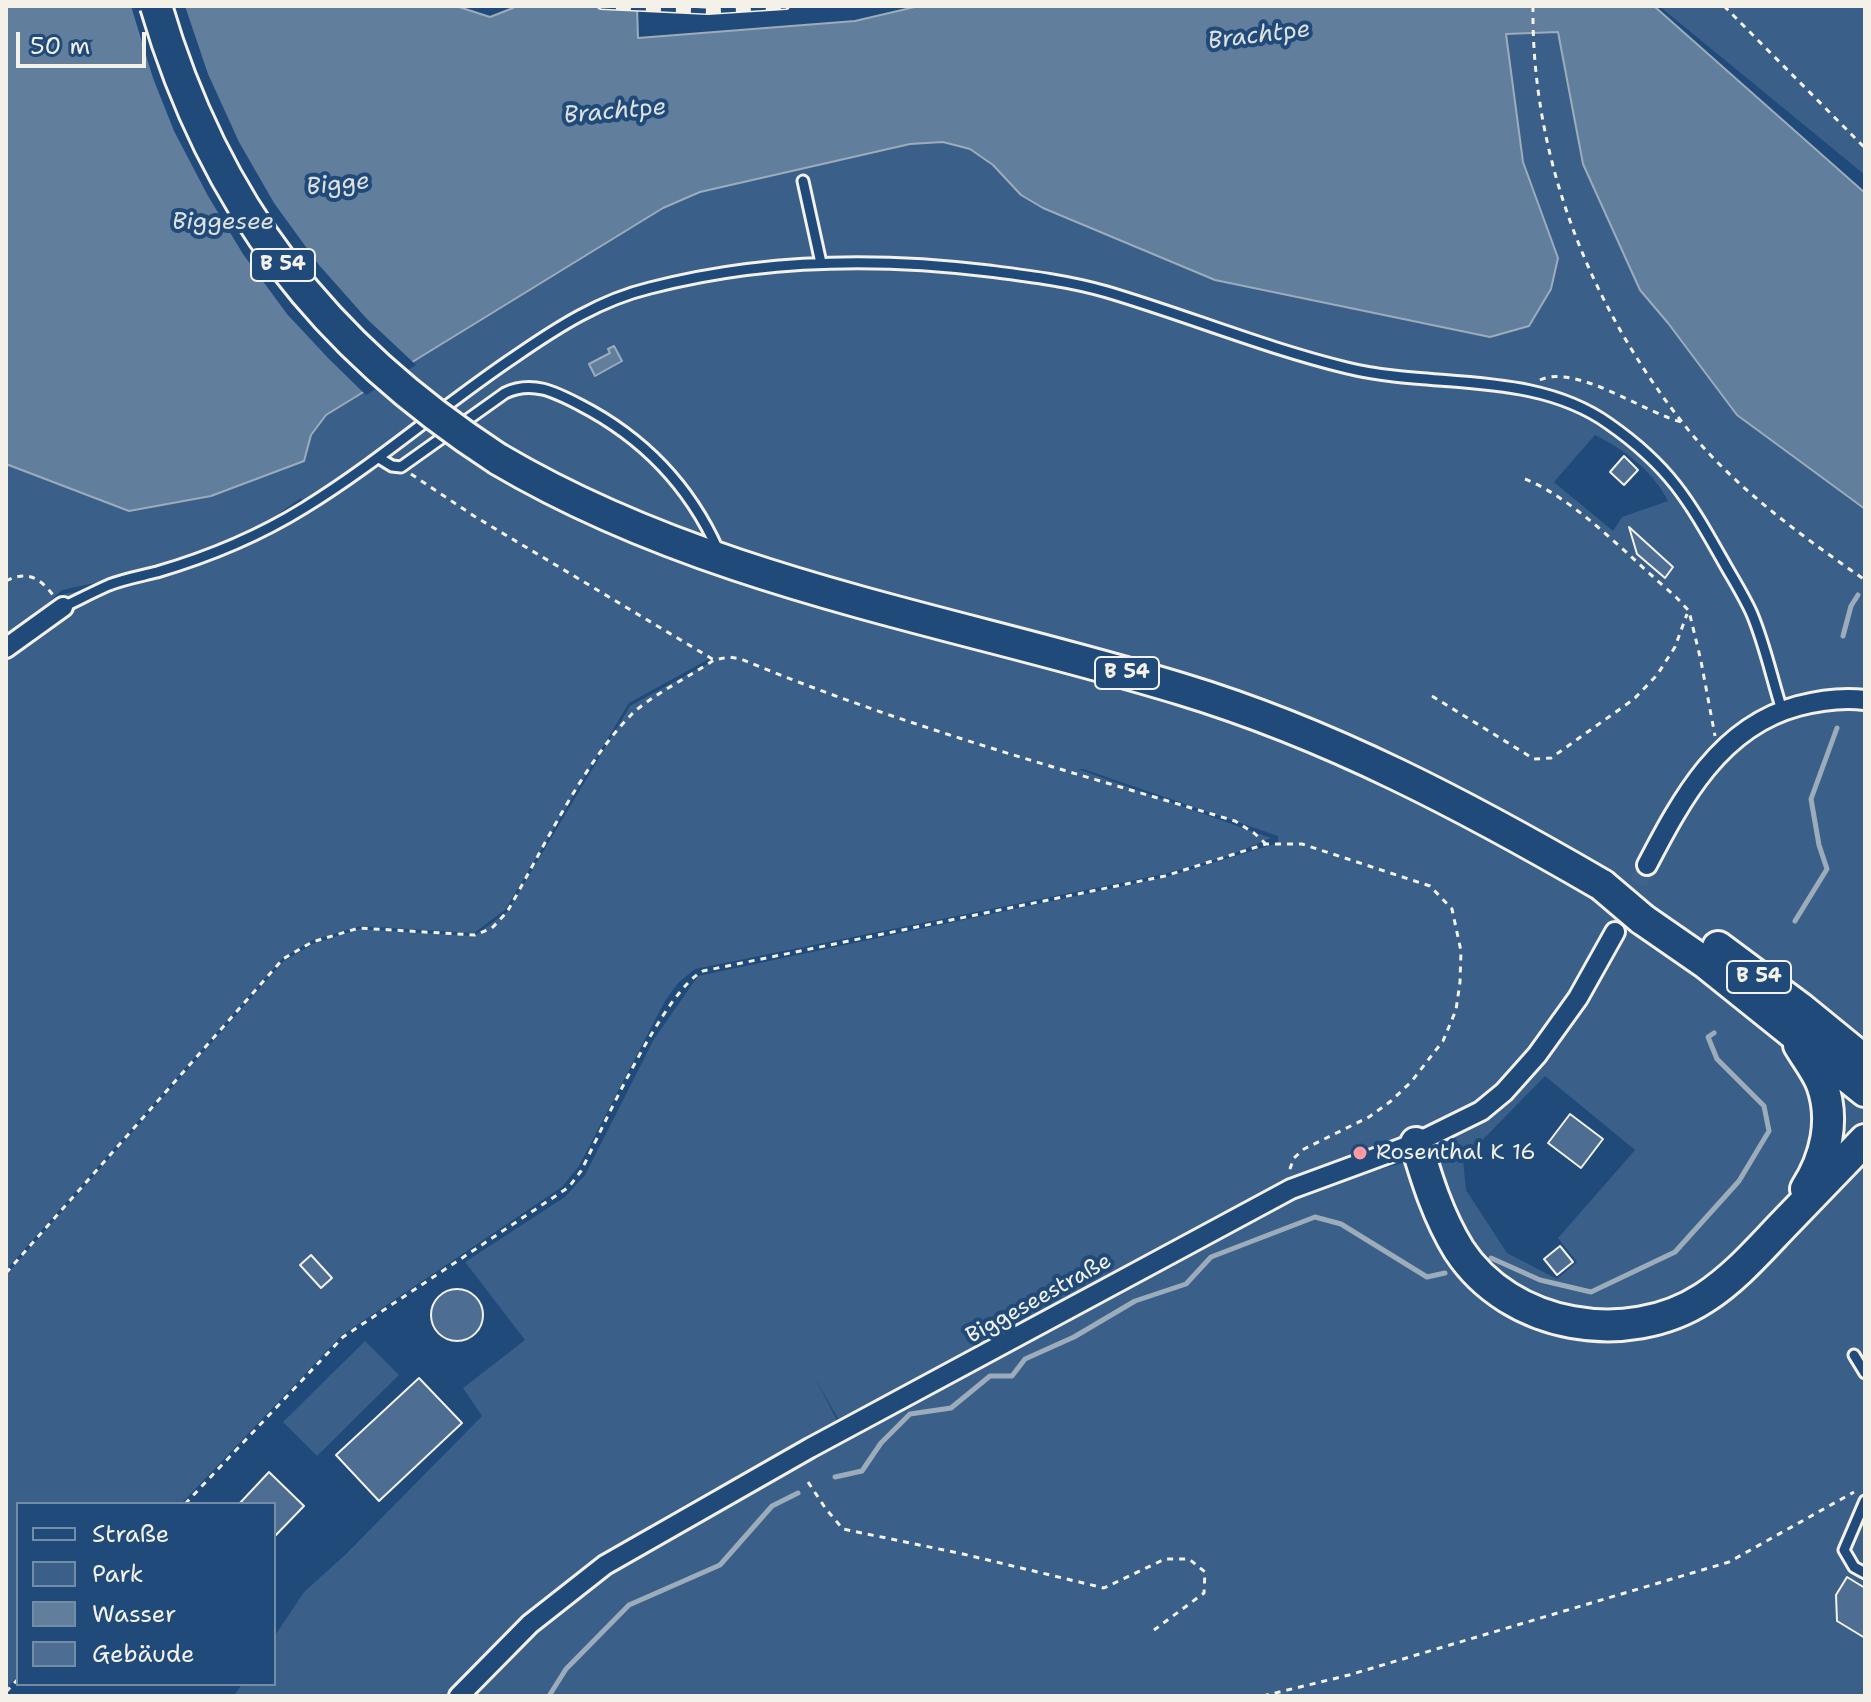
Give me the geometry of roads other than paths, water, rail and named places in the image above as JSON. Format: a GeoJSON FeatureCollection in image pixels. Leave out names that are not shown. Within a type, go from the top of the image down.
{"type":"FeatureCollection","features":[{"type":"Feature","properties":{"kind":"main road","name":"B 54"},"geometry":{"type":"LineString","coordinates":[[156,6],[171,59],[199,128],[239,202],[274,254],[332,324],[372,364],[425,409],[498,459],[568,498],[634,528],[723,562],[803,587],[1185,690],[1343,750],[1430,790],[1513,833],[1602,885],[1634,917],[1707,964],[1865,1091]]}},
{"type":"Feature","properties":{"kind":"main road","name":"B 54"},"geometry":{"type":"LineString","coordinates":[[1634,917],[1726,952],[1865,1061]]}},
{"type":"Feature","properties":{"kind":"main road"},"geometry":{"type":"LineString","coordinates":[[1783,1224],[1820,1164],[1826,1146],[1829,1113],[1821,1083],[1790,1029]]}},
{"type":"Feature","properties":{"kind":"main road"},"geometry":{"type":"LineString","coordinates":[[1416,1143],[1431,1198],[1460,1252],[1496,1288],[1532,1310],[1570,1324],[1639,1324],[1672,1315],[1703,1299],[1728,1280],[1865,1140]]}},
{"type":"Feature","properties":{"kind":"street"},"geometry":{"type":"LineString","coordinates":[[6,648],[63,607]]}},
{"type":"Feature","properties":{"kind":"street"},"geometry":{"type":"LineString","coordinates":[[1647,865],[1671,818],[1720,751],[1746,729],[1782,710],[1826,698],[1865,700]]}},
{"type":"Feature","properties":{"kind":"street","name":"Biggeseestraße"},"geometry":{"type":"LineString","coordinates":[[459,1696],[530,1624],[605,1565],[810,1448],[1291,1189],[1416,1143],[1481,1111],[1504,1092],[1537,1055],[1634,917]]}},
{"type":"Feature","properties":{"kind":"lane"},"geometry":{"type":"LineString","coordinates":[[803,181],[821,263]]}},
{"type":"Feature","properties":{"kind":"lane"},"geometry":{"type":"LineString","coordinates":[[63,607],[113,583],[195,559],[255,535],[302,510],[379,458],[468,388],[561,326],[603,304],[646,288],[758,268],[897,262],[1029,276],[1103,291],[1348,368],[1413,380],[1532,391],[1570,403],[1604,420],[1646,451],[1672,477],[1692,505],[1752,614],[1782,710]]}},
{"type":"Feature","properties":{"kind":"lane"},"geometry":{"type":"LineString","coordinates":[[379,458],[392,466],[401,467],[505,393],[518,387],[537,387],[560,394],[613,422],[662,464],[706,523],[723,562]]}},
{"type":"Feature","properties":{"kind":"lane"},"geometry":{"type":"LineString","coordinates":[[1854,1355],[1865,1373]]}},
{"type":"Feature","properties":{"kind":"lane"},"geometry":{"type":"LineString","coordinates":[[1865,1501],[1844,1550],[1854,1567],[1865,1573]]}},
{"type":"Feature","properties":{"kind":"water","name":"Biggesee"},"geometry":{"type":"Polygon","coordinates":[[[6,6],[456,6],[490,17],[513,6],[637,6],[638,38],[855,21],[919,6],[1654,6],[1865,193],[1865,509],[1737,415],[1640,290],[1583,164],[1558,32],[1506,34],[1523,162],[1558,258],[1551,289],[1529,326],[1490,337],[1215,280],[1043,208],[1021,195],[993,165],[970,149],[943,142],[910,144],[700,192],[663,208],[326,415],[311,435],[304,461],[211,496],[129,511],[6,464],[6,6]]]}},
{"type":"Feature","properties":{"kind":"water"},"geometry":{"type":"Polygon","coordinates":[[[614,346],[622,361],[595,376],[589,364],[610,353],[608,349],[614,346]]]}},
{"type":"Feature","properties":{"kind":"waterway"},"geometry":{"type":"LineString","coordinates":[[1843,636],[1851,606],[1858,595]]}},
{"type":"Feature","properties":{"kind":"waterway"},"geometry":{"type":"LineString","coordinates":[[1795,921],[1827,869],[1819,845],[1811,799],[1837,728]]}},
{"type":"Feature","properties":{"kind":"waterway"},"geometry":{"type":"LineString","coordinates":[[1491,1258],[1540,1280],[1591,1292],[1675,1252],[1739,1181],[1769,1131],[1764,1106],[1717,1059],[1708,1037],[1714,1033]]}},
{"type":"Feature","properties":{"kind":"waterway"},"geometry":{"type":"LineString","coordinates":[[835,1477],[862,1471],[881,1443],[910,1414],[951,1408],[990,1376],[1012,1376],[1025,1359],[1074,1337],[1135,1301],[1186,1284],[1211,1257],[1315,1217],[1341,1224],[1427,1277],[1445,1273]]}},
{"type":"Feature","properties":{"kind":"waterway"},"geometry":{"type":"LineString","coordinates":[[549,1696],[566,1669],[629,1605],[720,1565],[772,1506],[798,1493]]}},
{"type":"Feature","properties":{"kind":"tunnel"},"geometry":{"type":"LineString","coordinates":[[1615,932],[1647,865]]}},
{"type":"Feature","properties":{"kind":"railway"},"geometry":{"type":"LineString","coordinates":[[601,6],[708,11],[786,6]]}},
{"type":"Feature","properties":{"kind":"place","name":"Rosenthal K 16"},"geometry":{"type":"Point","coordinates":[1360,1153]}},
{"type":"Feature","properties":{"kind":"water label","name":"Brachtpe"},"geometry":{"type":"Point","coordinates":[1259,36]}},
{"type":"Feature","properties":{"kind":"water label","name":"Brachtpe"},"geometry":{"type":"Point","coordinates":[615,112]}},
{"type":"Feature","properties":{"kind":"water label","name":"Bigge"},"geometry":{"type":"Point","coordinates":[338,185]}}]}
